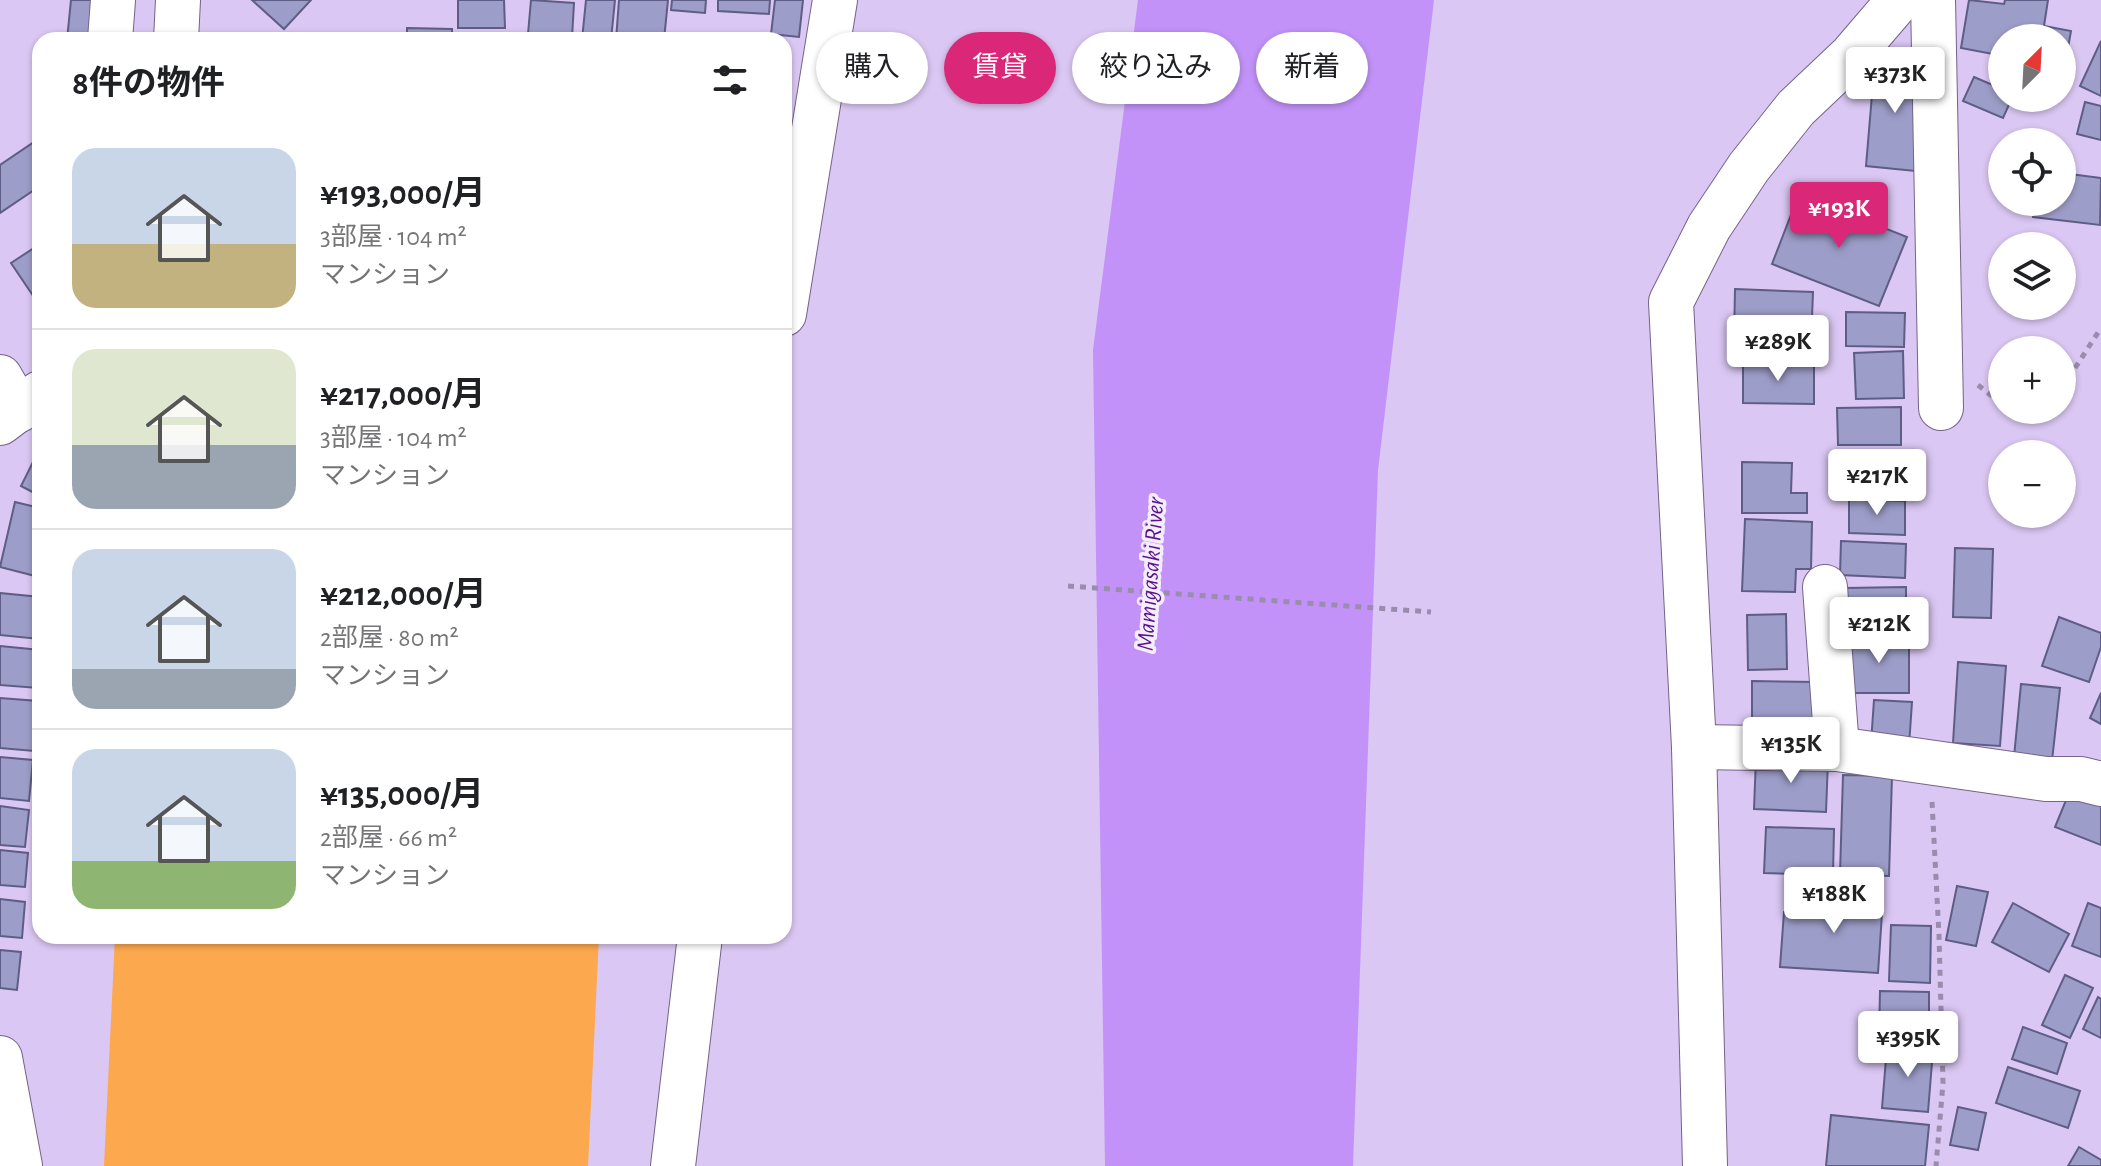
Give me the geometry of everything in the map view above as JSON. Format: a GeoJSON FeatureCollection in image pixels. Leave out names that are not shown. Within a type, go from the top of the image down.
{"type":"FeatureCollection","features":[{"type":"Feature","properties":{"kind":"street"},"geometry":{"type":"LineString","coordinates":[[111,32],[113,0]]}},
{"type":"Feature","properties":{"kind":"street"},"geometry":{"type":"LineString","coordinates":[[792,257],[835,0]]}},
{"type":"Feature","properties":{"kind":"street"},"geometry":{"type":"LineString","coordinates":[[1705,1166],[1694,747],[1671,302],[1709,227],[1749,167],[1796,108],[1851,56],[1899,0]]}},
{"type":"Feature","properties":{"kind":"street"},"geometry":{"type":"LineString","coordinates":[[1933,0],[1941,408]]}},
{"type":"Feature","properties":{"kind":"street"},"geometry":{"type":"LineString","coordinates":[[1825,587],[1837,749]]}},
{"type":"Feature","properties":{"kind":"street"},"geometry":{"type":"LineString","coordinates":[[1694,747],[1837,749],[2101,784]]}},
{"type":"Feature","properties":{"kind":"street"},"geometry":{"type":"LineString","coordinates":[[673,1166],[699,944]]}},
{"type":"Feature","properties":{"kind":"street"},"geometry":{"type":"LineString","coordinates":[[0,1058],[20,1166]]}},
{"type":"Feature","properties":{"kind":"path"},"geometry":{"type":"LineString","coordinates":[[2076,366],[2101,328]]}},
{"type":"Feature","properties":{"kind":"path"},"geometry":{"type":"LineString","coordinates":[[1068,586],[1431,612]]}},
{"type":"Feature","properties":{"kind":"path"},"geometry":{"type":"LineString","coordinates":[[1930,761],[1943,1083],[1936,1166]]}},
{"type":"Feature","properties":{"kind":"shaded area"},"geometry":{"type":"Polygon","coordinates":[[[115,944],[599,944],[588,1166],[104,1166],[115,944]]]}},
{"type":"Feature","properties":{"kind":"water","name":"Mamigasaki River"},"geometry":{"type":"Polygon","coordinates":[[[1138,0],[1434,0],[1378,470],[1353,1166],[1105,1166],[1093,350],[1125,104],[1240,104],[1240,32],[1134,32],[1138,0]]]}},
{"type":"Feature","properties":{"kind":"building"},"geometry":{"type":"Polygon","coordinates":[[[71,0],[103,0],[100,32],[68,32],[71,0]]]}},
{"type":"Feature","properties":{"kind":"building"},"geometry":{"type":"Polygon","coordinates":[[[252,0],[311,0],[284,29],[252,0]]]}},
{"type":"Feature","properties":{"kind":"building"},"geometry":{"type":"Polygon","coordinates":[[[458,0],[504,0],[505,28],[458,28],[458,0]]]}},
{"type":"Feature","properties":{"kind":"building"},"geometry":{"type":"Polygon","coordinates":[[[531,0],[574,3],[572,32],[528,32],[531,0]]]}},
{"type":"Feature","properties":{"kind":"building"},"geometry":{"type":"Polygon","coordinates":[[[586,0],[615,0],[612,32],[583,32],[586,0]]]}},
{"type":"Feature","properties":{"kind":"building"},"geometry":{"type":"Polygon","coordinates":[[[619,0],[668,0],[665,32],[617,32],[619,0]]]}},
{"type":"Feature","properties":{"kind":"building"},"geometry":{"type":"Polygon","coordinates":[[[672,0],[706,0],[705,13],[671,10],[672,0]]]}},
{"type":"Feature","properties":{"kind":"building"},"geometry":{"type":"Polygon","coordinates":[[[718,0],[770,0],[769,14],[718,11],[718,0]]]}},
{"type":"Feature","properties":{"kind":"building"},"geometry":{"type":"Polygon","coordinates":[[[775,0],[803,0],[799,37],[792,36],[792,32],[771,32],[775,0]]]}},
{"type":"Feature","properties":{"kind":"building"},"geometry":{"type":"Polygon","coordinates":[[[1969,0],[2004,4],[2005,0],[2048,0],[2044,24],[1988,24],[1988,53],[1961,48],[1969,0]]]}},
{"type":"Feature","properties":{"kind":"building"},"geometry":{"type":"Polygon","coordinates":[[[407,28],[452,29],[452,32],[407,32],[407,28]]]}},
{"type":"Feature","properties":{"kind":"building"},"geometry":{"type":"Polygon","coordinates":[[[2101,41],[2101,96],[2080,86],[2101,41]]]}},
{"type":"Feature","properties":{"kind":"building"},"geometry":{"type":"Polygon","coordinates":[[[1875,59],[1924,63],[1915,171],[1866,166],[1875,59]]]}},
{"type":"Feature","properties":{"kind":"building"},"geometry":{"type":"Polygon","coordinates":[[[1974,77],[1988,83],[1988,112],[1963,101],[1974,77]]]}},
{"type":"Feature","properties":{"kind":"building"},"geometry":{"type":"Polygon","coordinates":[[[2085,102],[2101,106],[2101,140],[2077,134],[2085,102]]]}},
{"type":"Feature","properties":{"kind":"building"},"geometry":{"type":"Polygon","coordinates":[[[1989,112],[2006,112],[2003,118],[1989,112]]]}},
{"type":"Feature","properties":{"kind":"building"},"geometry":{"type":"Polygon","coordinates":[[[32,143],[32,191],[0,213],[0,165],[32,143]]]}},
{"type":"Feature","properties":{"kind":"building"},"geometry":{"type":"Polygon","coordinates":[[[2076,175],[2101,178],[2100,225],[2033,217],[2076,216],[2076,175]]]}},
{"type":"Feature","properties":{"kind":"building"},"geometry":{"type":"Polygon","coordinates":[[[1799,194],[1907,237],[1879,306],[1772,264],[1799,194]]]}},
{"type":"Feature","properties":{"kind":"building"},"geometry":{"type":"Polygon","coordinates":[[[32,249],[32,294],[11,263],[32,249]]]}},
{"type":"Feature","properties":{"kind":"building"},"geometry":{"type":"Polygon","coordinates":[[[1735,289],[1813,292],[1811,344],[1734,341],[1735,289]]]}},
{"type":"Feature","properties":{"kind":"building"},"geometry":{"type":"Polygon","coordinates":[[[1846,312],[1905,313],[1904,347],[1846,346],[1846,312]]]}},
{"type":"Feature","properties":{"kind":"building"},"geometry":{"type":"Polygon","coordinates":[[[1903,351],[1904,398],[1856,399],[1854,353],[1903,351]]]}},
{"type":"Feature","properties":{"kind":"building"},"geometry":{"type":"Polygon","coordinates":[[[1743,361],[1814,363],[1814,404],[1743,403],[1743,361]]]}},
{"type":"Feature","properties":{"kind":"building"},"geometry":{"type":"Polygon","coordinates":[[[1901,407],[1901,445],[1838,445],[1837,408],[1901,407]]]}},
{"type":"Feature","properties":{"kind":"building"},"geometry":{"type":"Polygon","coordinates":[[[1852,451],[1905,452],[1905,491],[1852,491],[1852,451]]]}},
{"type":"Feature","properties":{"kind":"building"},"geometry":{"type":"Polygon","coordinates":[[[1742,462],[1792,463],[1791,493],[1807,493],[1807,513],[1742,513],[1742,462]]]}},
{"type":"Feature","properties":{"kind":"building"},"geometry":{"type":"Polygon","coordinates":[[[32,464],[32,492],[21,486],[32,464]]]}},
{"type":"Feature","properties":{"kind":"building"},"geometry":{"type":"Polygon","coordinates":[[[1849,499],[1905,501],[1905,535],[1849,533],[1849,499]]]}},
{"type":"Feature","properties":{"kind":"building"},"geometry":{"type":"Polygon","coordinates":[[[15,502],[32,506],[32,575],[0,567],[15,502]]]}},
{"type":"Feature","properties":{"kind":"building"},"geometry":{"type":"Polygon","coordinates":[[[1745,519],[1812,522],[1811,569],[1796,569],[1795,592],[1742,591],[1745,519]]]}},
{"type":"Feature","properties":{"kind":"building"},"geometry":{"type":"Polygon","coordinates":[[[1841,541],[1906,544],[1905,578],[1840,575],[1841,541]]]}},
{"type":"Feature","properties":{"kind":"building"},"geometry":{"type":"Polygon","coordinates":[[[1955,548],[1993,549],[1991,618],[1953,617],[1955,548]]]}},
{"type":"Feature","properties":{"kind":"building"},"geometry":{"type":"Polygon","coordinates":[[[1906,587],[1906,624],[1846,625],[1845,588],[1906,587]]]}},
{"type":"Feature","properties":{"kind":"building"},"geometry":{"type":"Polygon","coordinates":[[[0,593],[32,596],[32,638],[0,635],[0,593]]]}},
{"type":"Feature","properties":{"kind":"building"},"geometry":{"type":"Polygon","coordinates":[[[1786,614],[1787,669],[1748,670],[1747,615],[1786,614]]]}},
{"type":"Feature","properties":{"kind":"building"},"geometry":{"type":"Polygon","coordinates":[[[2059,617],[2101,633],[2101,647],[2089,682],[2042,666],[2059,617]]]}},
{"type":"Feature","properties":{"kind":"building"},"geometry":{"type":"Polygon","coordinates":[[[1848,638],[1909,638],[1909,693],[1849,693],[1848,638]]]}},
{"type":"Feature","properties":{"kind":"building"},"geometry":{"type":"Polygon","coordinates":[[[0,646],[32,649],[32,688],[0,685],[0,646]]]}},
{"type":"Feature","properties":{"kind":"building"},"geometry":{"type":"Polygon","coordinates":[[[1958,662],[2006,666],[2000,746],[1953,743],[1958,662]]]}},
{"type":"Feature","properties":{"kind":"building"},"geometry":{"type":"Polygon","coordinates":[[[1752,681],[1817,682],[1816,730],[1752,729],[1752,681]]]}},
{"type":"Feature","properties":{"kind":"building"},"geometry":{"type":"Polygon","coordinates":[[[2021,684],[2060,688],[2052,761],[2014,757],[2021,684]]]}},
{"type":"Feature","properties":{"kind":"building"},"geometry":{"type":"Polygon","coordinates":[[[2101,693],[2101,724],[2090,718],[2101,693]]]}},
{"type":"Feature","properties":{"kind":"building"},"geometry":{"type":"Polygon","coordinates":[[[0,698],[32,701],[32,751],[0,748],[0,698]]]}},
{"type":"Feature","properties":{"kind":"building"},"geometry":{"type":"Polygon","coordinates":[[[1874,700],[1912,702],[1909,746],[1871,743],[1874,700]]]}},
{"type":"Feature","properties":{"kind":"building"},"geometry":{"type":"Polygon","coordinates":[[[0,757],[32,760],[29,801],[0,798],[0,757]]]}},
{"type":"Feature","properties":{"kind":"building"},"geometry":{"type":"Polygon","coordinates":[[[1756,758],[1828,761],[1826,812],[1754,809],[1756,758]]]}},
{"type":"Feature","properties":{"kind":"building"},"geometry":{"type":"Polygon","coordinates":[[[1843,775],[1892,776],[1889,876],[1840,874],[1843,775]]]}},
{"type":"Feature","properties":{"kind":"building"},"geometry":{"type":"Polygon","coordinates":[[[2071,788],[2101,800],[2101,845],[2055,827],[2071,788]]]}},
{"type":"Feature","properties":{"kind":"building"},"geometry":{"type":"Polygon","coordinates":[[[0,806],[29,810],[25,847],[0,845],[0,806]]]}},
{"type":"Feature","properties":{"kind":"building"},"geometry":{"type":"Polygon","coordinates":[[[1766,827],[1834,829],[1833,875],[1764,873],[1766,827]]]}},
{"type":"Feature","properties":{"kind":"building"},"geometry":{"type":"Polygon","coordinates":[[[0,850],[28,853],[25,887],[0,885],[0,850]]]}},
{"type":"Feature","properties":{"kind":"building"},"geometry":{"type":"Polygon","coordinates":[[[1957,886],[1988,892],[1976,946],[1946,940],[1957,886]]]}},
{"type":"Feature","properties":{"kind":"building"},"geometry":{"type":"Polygon","coordinates":[[[1811,894],[1883,899],[1878,973],[1780,967],[1784,912],[1810,914],[1811,894]]]}},
{"type":"Feature","properties":{"kind":"building"},"geometry":{"type":"Polygon","coordinates":[[[0,899],[25,902],[22,938],[0,936],[0,899]]]}},
{"type":"Feature","properties":{"kind":"building"},"geometry":{"type":"Polygon","coordinates":[[[2013,903],[2069,934],[2049,972],[1992,942],[2013,903]]]}},
{"type":"Feature","properties":{"kind":"building"},"geometry":{"type":"Polygon","coordinates":[[[2088,903],[2101,908],[2101,957],[2072,946],[2088,903]]]}},
{"type":"Feature","properties":{"kind":"building"},"geometry":{"type":"Polygon","coordinates":[[[1891,925],[1931,926],[1930,983],[1889,981],[1891,925]]]}},
{"type":"Feature","properties":{"kind":"building"},"geometry":{"type":"Polygon","coordinates":[[[0,950],[21,952],[17,990],[0,988],[0,950]]]}},
{"type":"Feature","properties":{"kind":"building"},"geometry":{"type":"Polygon","coordinates":[[[2065,975],[2093,988],[2070,1038],[2042,1025],[2065,975]]]}},
{"type":"Feature","properties":{"kind":"building"},"geometry":{"type":"Polygon","coordinates":[[[1880,991],[1929,992],[1929,1039],[1879,1038],[1880,991]]]}},
{"type":"Feature","properties":{"kind":"building"},"geometry":{"type":"Polygon","coordinates":[[[2098,997],[2101,999],[2101,1038],[2083,1029],[2098,997]]]}},
{"type":"Feature","properties":{"kind":"building"},"geometry":{"type":"Polygon","coordinates":[[[2023,1027],[2067,1043],[2057,1074],[2012,1059],[2023,1027]]]}},
{"type":"Feature","properties":{"kind":"building"},"geometry":{"type":"Polygon","coordinates":[[[1887,1046],[1933,1050],[1928,1112],[1882,1108],[1887,1046]]]}},
{"type":"Feature","properties":{"kind":"building"},"geometry":{"type":"Polygon","coordinates":[[[2008,1067],[2080,1091],[2068,1128],[1996,1103],[2008,1067]]]}},
{"type":"Feature","properties":{"kind":"building"},"geometry":{"type":"Polygon","coordinates":[[[1958,1107],[1986,1113],[1978,1150],[1950,1145],[1958,1107]]]}},
{"type":"Feature","properties":{"kind":"building"},"geometry":{"type":"Polygon","coordinates":[[[1831,1115],[1929,1125],[1925,1166],[1826,1166],[1831,1115]]]}},
{"type":"Feature","properties":{"kind":"building"},"geometry":{"type":"Polygon","coordinates":[[[2079,1147],[2101,1160],[2101,1166],[2068,1166],[2079,1147]]]}}]}
